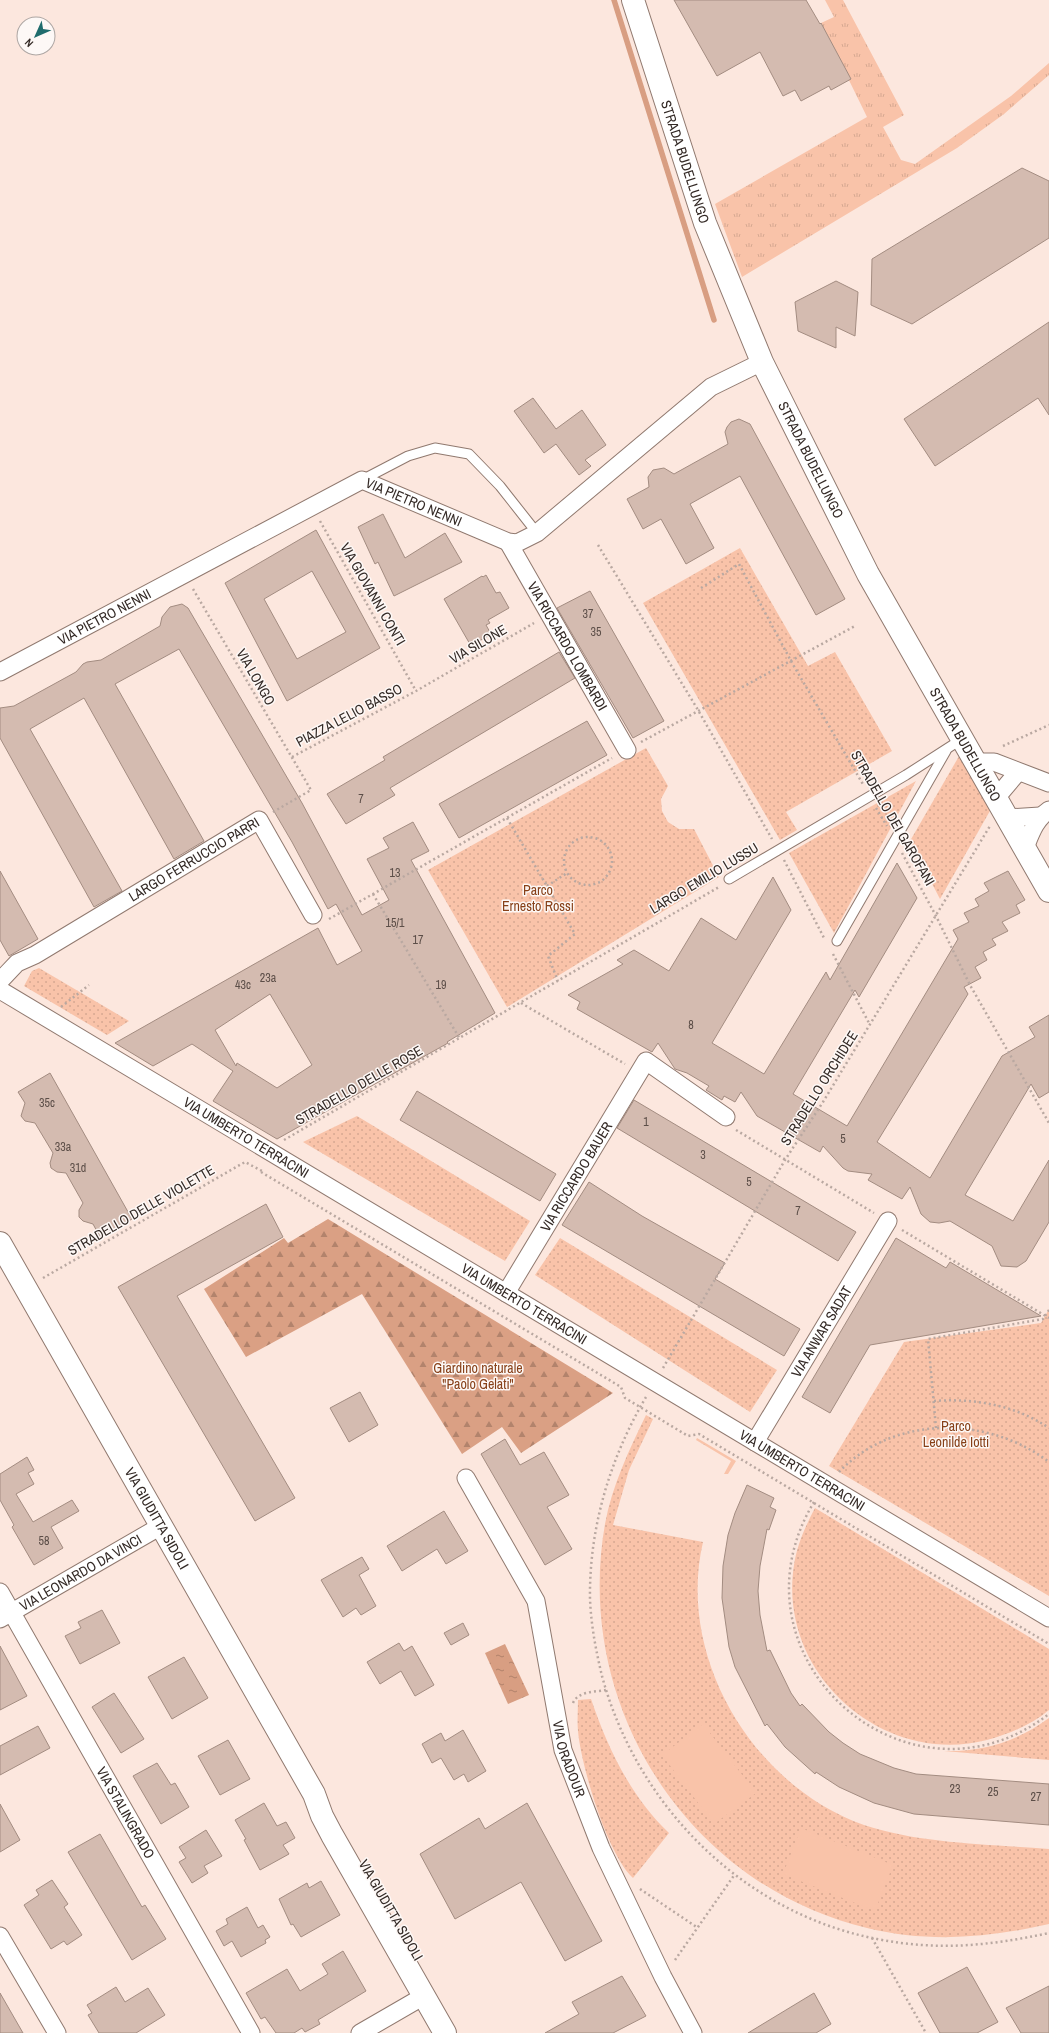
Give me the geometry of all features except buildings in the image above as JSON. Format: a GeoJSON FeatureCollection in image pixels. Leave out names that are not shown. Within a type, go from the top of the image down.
{"type":"FeatureCollection","features":[{"type":"Feature","properties":{"kind":"street","name":"STRADA BUDELLUNGO"},"geometry":{"type":"LineString","coordinates":[[633,0],[705,223],[762,362],[954,744],[976,762],[1049,891]]}},
{"type":"Feature","properties":{"kind":"street"},"geometry":{"type":"LineString","coordinates":[[508,542],[517,543],[537,533],[711,387],[762,362]]}},
{"type":"Feature","properties":{"kind":"street","name":"VIA PIETRO NENNI"},"geometry":{"type":"LineString","coordinates":[[0,672],[362,480],[508,542]]}},
{"type":"Feature","properties":{"kind":"street","name":"VIA RICCARDO LOMBARDI"},"geometry":{"type":"LineString","coordinates":[[508,542],[627,750]]}},
{"type":"Feature","properties":{"kind":"street"},"geometry":{"type":"LineString","coordinates":[[976,762],[994,762],[1049,783]]}},
{"type":"Feature","properties":{"kind":"street"},"geometry":{"type":"LineString","coordinates":[[1018,772],[1002,808],[1045,813]]}},
{"type":"Feature","properties":{"kind":"street"},"geometry":{"type":"LineString","coordinates":[[1025,848],[1033,828],[1045,813]]}},
{"type":"Feature","properties":{"kind":"street","name":"LARGO FERRUCCIO PARRI"},"geometry":{"type":"LineString","coordinates":[[0,981],[17,963],[35,955],[259,820],[313,915]]}},
{"type":"Feature","properties":{"kind":"street","name":"VIA UMBERTO TERRACINI"},"geometry":{"type":"LineString","coordinates":[[0,990],[1049,1618]]}},
{"type":"Feature","properties":{"kind":"street","name":"VIA RICCARDO BAUER"},"geometry":{"type":"LineString","coordinates":[[506,1293],[646,1061],[726,1117]]}},
{"type":"Feature","properties":{"kind":"street","name":"VIA ANWAR SADAT"},"geometry":{"type":"LineString","coordinates":[[755,1442],[888,1222]]}},
{"type":"Feature","properties":{"kind":"street","name":"VIA GIUDITTA SIDOLI"},"geometry":{"type":"LineString","coordinates":[[0,1243],[314,1794],[325,1822],[445,2033]]}},
{"type":"Feature","properties":{"kind":"street","name":"VIA ORADOUR"},"geometry":{"type":"LineString","coordinates":[[466,1478],[536,1601],[564,1750],[601,1848],[663,1977],[693,2033]]}},
{"type":"Feature","properties":{"kind":"street","name":"VIA LEONARDO DA VINCI"},"geometry":{"type":"LineString","coordinates":[[6,1616],[161,1526]]}},
{"type":"Feature","properties":{"kind":"street","name":"VIA STALINGRADO"},"geometry":{"type":"LineString","coordinates":[[0,1592],[6,1616],[251,2033]]}},
{"type":"Feature","properties":{"kind":"street","name":"VIA GIUDITTA SIDOLI"},"geometry":{"type":"LineString","coordinates":[[314,1794],[333,1810],[460,2033]]}},
{"type":"Feature","properties":{"kind":"street"},"geometry":{"type":"LineString","coordinates":[[0,1936],[57,2033]]}},
{"type":"Feature","properties":{"kind":"street"},"geometry":{"type":"LineString","coordinates":[[360,2033],[424,1996]]}},
{"type":"Feature","properties":{"kind":"lane"},"geometry":{"type":"LineString","coordinates":[[362,480],[408,456],[435,448],[469,454],[500,486],[537,533]]}},
{"type":"Feature","properties":{"kind":"lane"},"geometry":{"type":"LineString","coordinates":[[837,941],[895,840],[954,744]]}},
{"type":"Feature","properties":{"kind":"lane","name":"LARGO EMILIO LUSSU"},"geometry":{"type":"LineString","coordinates":[[729,879],[870,796],[954,744]]}},
{"type":"Feature","properties":{"kind":"path","name":"VIA GIOVANNI CONTI"},"geometry":{"type":"LineString","coordinates":[[312,507],[416,691]]}},
{"type":"Feature","properties":{"kind":"path"},"geometry":{"type":"LineString","coordinates":[[598,545],[698,710],[778,849]]}},
{"type":"Feature","properties":{"kind":"path","name":"STRADELLO DEI GAROFANI"},"geometry":{"type":"LineString","coordinates":[[701,588],[739,564],[791,661],[895,840],[936,916],[970,985],[1049,1123]]}},
{"type":"Feature","properties":{"kind":"path","name":"VIA LONGO"},"geometry":{"type":"LineString","coordinates":[[184,574],[311,790],[259,820]]}},
{"type":"Feature","properties":{"kind":"path","name":"VIA SILONE"},"geometry":{"type":"LineString","coordinates":[[416,691],[549,614]]}},
{"type":"Feature","properties":{"kind":"path","name":"PIAZZA LELIO BASSO"},"geometry":{"type":"LineString","coordinates":[[292,757],[416,691]]}},
{"type":"Feature","properties":{"kind":"path"},"geometry":{"type":"LineString","coordinates":[[999,748],[1049,725]]}},
{"type":"Feature","properties":{"kind":"path","name":"STRADELLO ORCHIDEE"},"geometry":{"type":"LineString","coordinates":[[1002,808],[823,1102],[785,1160],[696,1316],[640,1407],[627,1432],[606,1486],[594,1544],[590,1584],[591,1615],[593,1632],[606,1690],[624,1740],[642,1771],[661,1800],[701,1846],[754,1888],[800,1914],[839,1929],[872,1938],[922,1945],[970,1946],[1004,1942],[1049,1932]]}},
{"type":"Feature","properties":{"kind":"path"},"geometry":{"type":"LineString","coordinates":[[507,818],[575,934],[548,956],[558,981]]}},
{"type":"Feature","properties":{"kind":"path"},"geometry":{"type":"LineString","coordinates":[[594,837],[601,841],[611,853],[611,869],[601,881],[594,884],[582,884],[572,879],[567,873],[564,865],[565,854],[571,843],[578,839],[594,837]]}},
{"type":"Feature","properties":{"kind":"path"},"geometry":{"type":"LineString","coordinates":[[546,886],[567,873]]}},
{"type":"Feature","properties":{"kind":"path","name":"LARGO EMILIO LUSSU"},"geometry":{"type":"LineString","coordinates":[[460,1039],[719,888],[729,879]]}},
{"type":"Feature","properties":{"kind":"path"},"geometry":{"type":"LineString","coordinates":[[313,915],[318,925],[372,894],[460,1039]]}},
{"type":"Feature","properties":{"kind":"path","name":"STRADELLO DELLE ROSE"},"geometry":{"type":"LineString","coordinates":[[273,1154],[282,1141],[460,1039]]}},
{"type":"Feature","properties":{"kind":"path"},"geometry":{"type":"LineString","coordinates":[[273,1154],[261,1172],[621,1387],[625,1398],[688,1436],[699,1434],[1049,1644]]}},
{"type":"Feature","properties":{"kind":"path","name":"STRADELLO DELLE VIOLETTE"},"geometry":{"type":"LineString","coordinates":[[25,1288],[245,1162],[261,1172]]}},
{"type":"Feature","properties":{"kind":"path"},"geometry":{"type":"LineString","coordinates":[[936,1428],[928,1339],[1043,1319],[1049,1310]]}},
{"type":"Feature","properties":{"kind":"path"},"geometry":{"type":"LineString","coordinates":[[1045,1316],[1049,1318]]}},
{"type":"Feature","properties":{"kind":"path"},"geometry":{"type":"LineString","coordinates":[[934,1401],[960,1400],[985,1402],[1023,1414],[1049,1428]]}},
{"type":"Feature","properties":{"kind":"path"},"geometry":{"type":"LineString","coordinates":[[1049,1462],[1037,1453],[1015,1441],[992,1433],[968,1428],[936,1428],[899,1435],[879,1444],[848,1464],[827,1485],[814,1503],[803,1522],[792,1558],[789,1587],[795,1631],[806,1659],[826,1690],[859,1720],[878,1731],[899,1740],[920,1746],[945,1748],[969,1747],[993,1743],[1016,1734],[1049,1714]]}},
{"type":"Feature","properties":{"kind":"path"},"geometry":{"type":"LineString","coordinates":[[572,1707],[575,1699],[581,1695],[606,1690]]}},
{"type":"Feature","properties":{"kind":"path"},"geometry":{"type":"LineString","coordinates":[[663,1977],[735,1874]]}},
{"type":"Feature","properties":{"kind":"path"},"geometry":{"type":"LineString","coordinates":[[639,1888],[698,1928]]}},
{"type":"Feature","properties":{"kind":"path"},"geometry":{"type":"LineString","coordinates":[[872,1938],[926,2033]]}},
{"type":"Feature","properties":{"kind":"green space"},"geometry":{"type":"Polygon","coordinates":[[[825,0],[843,0],[904,115],[883,127],[901,160],[915,164],[1011,96],[1049,63],[1049,75],[1004,114],[957,148],[742,277],[715,204],[867,117],[821,23],[834,17],[825,0]]]}},
{"type":"Feature","properties":{"kind":"green space"},"geometry":{"type":"Polygon","coordinates":[[[740,548],[808,666],[835,652],[892,751],[786,812],[797,830],[780,840],[643,603],[740,548]]]}},
{"type":"Feature","properties":{"kind":"green space","name":"Parco Ernesto Rossi"},"geometry":{"type":"Polygon","coordinates":[[[646,748],[668,786],[661,799],[662,811],[668,822],[679,829],[694,829],[719,877],[507,1007],[428,870],[646,748]]]}},
{"type":"Feature","properties":{"kind":"green space"},"geometry":{"type":"Polygon","coordinates":[[[962,751],[995,802],[940,899],[910,841],[962,751]]]}},
{"type":"Feature","properties":{"kind":"green space"},"geometry":{"type":"Polygon","coordinates":[[[916,781],[834,933],[789,853],[916,781]]]}},
{"type":"Feature","properties":{"kind":"green space"},"geometry":{"type":"Polygon","coordinates":[[[39,968],[129,1021],[107,1035],[24,986],[32,971],[39,968]]]}},
{"type":"Feature","properties":{"kind":"green space"},"geometry":{"type":"Polygon","coordinates":[[[357,1116],[530,1221],[505,1261],[303,1142],[357,1116]]]}},
{"type":"Feature","properties":{"kind":"green space","name":"Giardino naturale \"Paolo Gelati\""},"geometry":{"type":"Polygon","coordinates":[[[328,1219],[613,1393],[521,1453],[502,1427],[462,1454],[362,1294],[246,1357],[204,1289],[284,1238],[288,1243],[328,1219]]]}},
{"type":"Feature","properties":{"kind":"green space"},"geometry":{"type":"Polygon","coordinates":[[[560,1238],[777,1370],[750,1412],[535,1275],[560,1238]]]}},
{"type":"Feature","properties":{"kind":"green space","name":"Parco Leonilde Iotti"},"geometry":{"type":"Polygon","coordinates":[[[1049,1309],[1049,1596],[829,1466],[904,1342],[1041,1323],[1049,1309]]]}},
{"type":"Feature","properties":{"kind":"green space"},"geometry":{"type":"Polygon","coordinates":[[[646,1415],[653,1419],[629,1470],[613,1525],[703,1542],[698,1586],[701,1629],[713,1672],[732,1712],[757,1749],[788,1780],[824,1806],[864,1825],[932,1840],[1049,1849],[1049,1924],[1004,1933],[958,1937],[913,1936],[867,1928],[803,1906],[746,1872],[697,1829],[656,1778],[626,1720],[607,1657],[600,1592],[605,1524],[608,1510],[627,1455],[646,1415]]]}},
{"type":"Feature","properties":{"kind":"green space"},"geometry":{"type":"Polygon","coordinates":[[[697,1438],[736,1461],[728,1474],[724,1474],[731,1461],[696,1440],[697,1438]]]}},
{"type":"Feature","properties":{"kind":"green space"},"geometry":{"type":"Polygon","coordinates":[[[815,1508],[1049,1649],[1049,1710],[1027,1725],[1003,1735],[987,1740],[948,1745],[910,1739],[875,1725],[845,1703],[820,1675],[802,1642],[793,1605],[795,1558],[802,1536],[815,1508]]]}},
{"type":"Feature","properties":{"kind":"green space"},"geometry":{"type":"Polygon","coordinates":[[[591,1699],[605,1736],[622,1771],[643,1804],[669,1833],[633,1878],[614,1851],[605,1831],[584,1766],[578,1731],[578,1700],[591,1699]]]}},
{"type":"Feature","properties":{"kind":"green space"},"geometry":{"type":"Polygon","coordinates":[[[1049,1718],[1049,1760],[944,1751],[972,1750],[1000,1744],[1025,1733],[1049,1718]]]}},
{"type":"Feature","properties":{"kind":"green space"},"geometry":{"type":"Polygon","coordinates":[[[703,1724],[756,1793],[714,1824],[662,1755],[703,1724]]]}},
{"type":"Feature","properties":{"kind":"green space"},"geometry":{"type":"Polygon","coordinates":[[[801,1828],[893,1865],[875,1911],[783,1874],[801,1828]]]}},
{"type":"Feature","properties":{"kind":"water"},"geometry":{"type":"Polygon","coordinates":[[[505,1644],[529,1695],[508,1704],[485,1653],[505,1644]]]}},
{"type":"Feature","properties":{"kind":"waterway"},"geometry":{"type":"LineString","coordinates":[[614,0],[714,320]]}}]}
